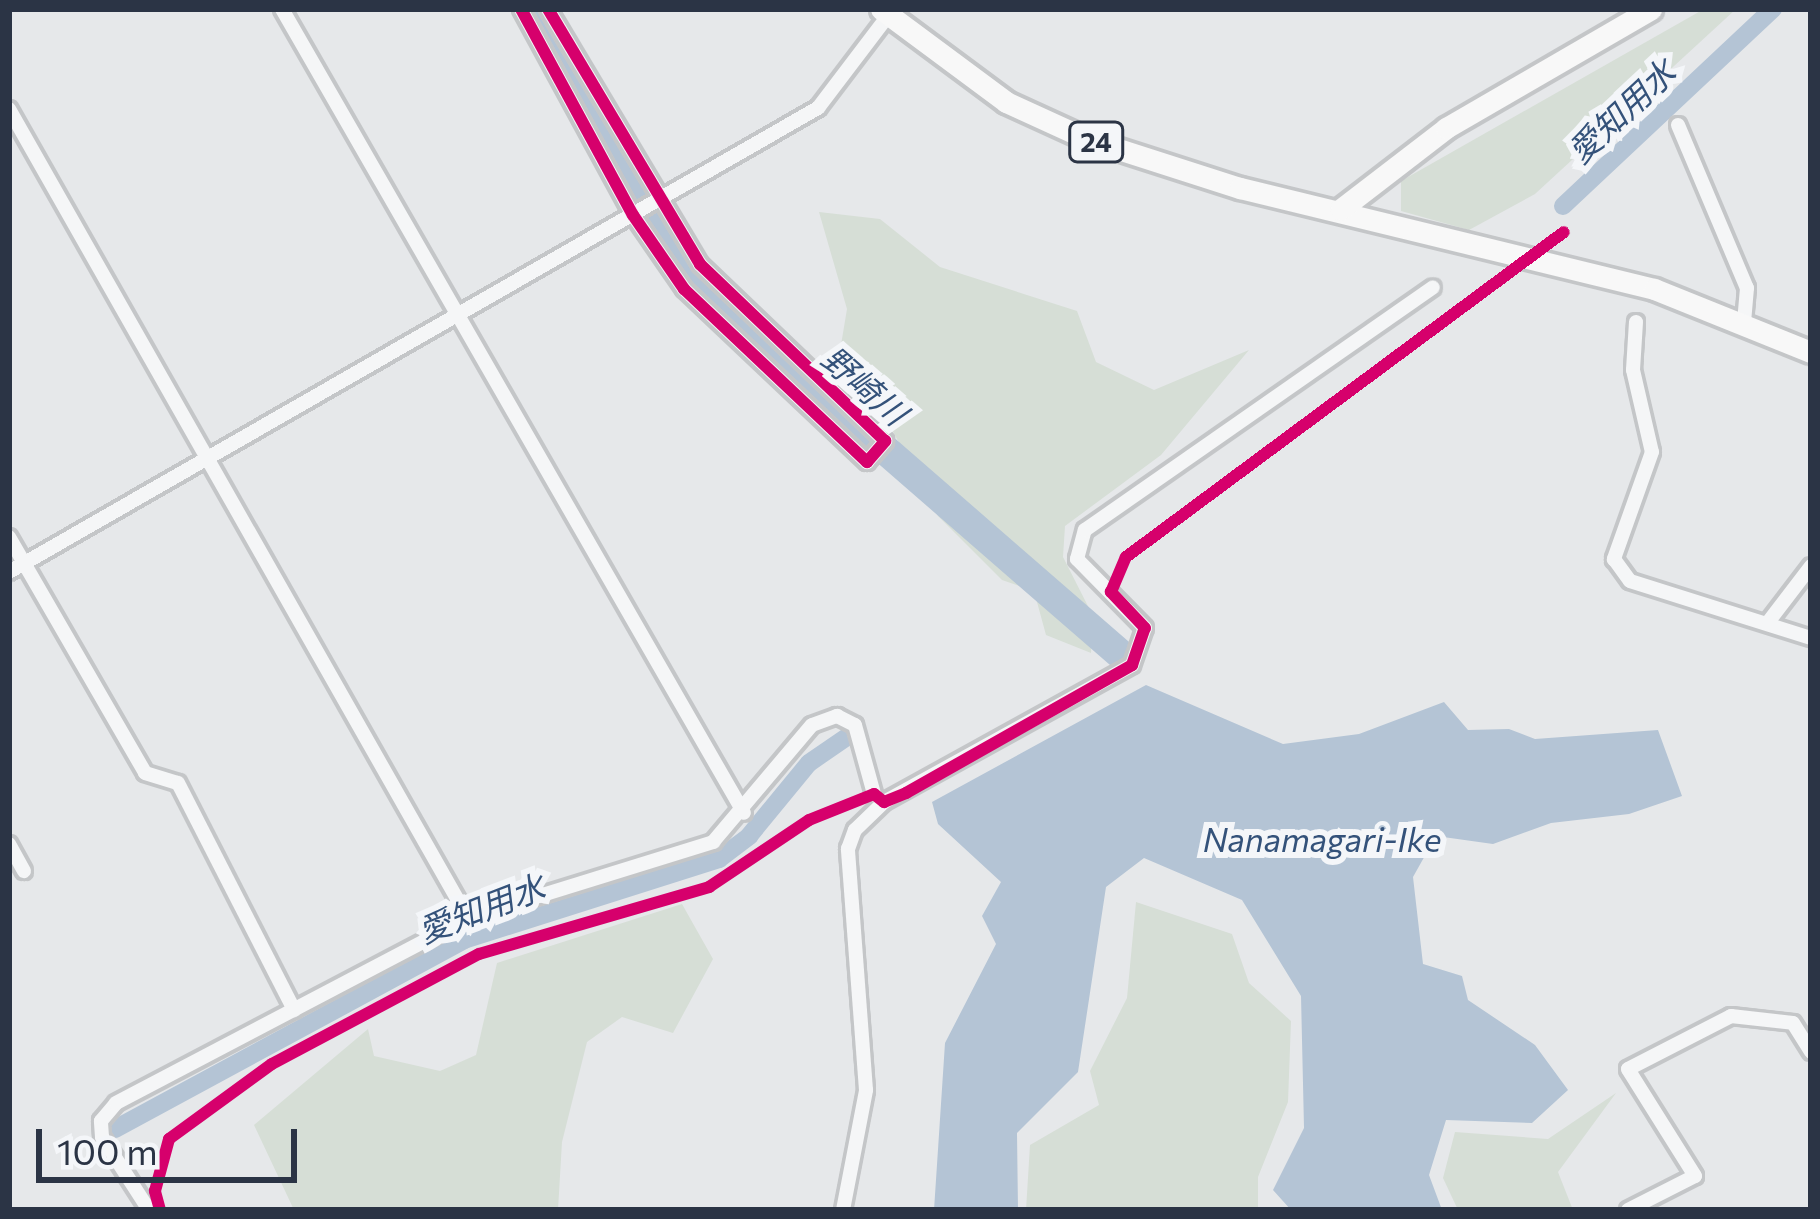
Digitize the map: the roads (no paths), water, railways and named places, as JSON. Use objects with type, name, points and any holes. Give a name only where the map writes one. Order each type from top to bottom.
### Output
[{"type":"main road","name":"24","points":[[887,11],[1006,101],[1087,139],[1240,188],[1654,289],[1811,352]]},
{"type":"main road","points":[[1341,209],[1445,128],[1643,11]]},
{"type":"street","points":[[282,9],[744,813]]},
{"type":"street","points":[[521,9],[636,212],[699,306],[867,462],[885,441],[721,289],[660,198],[548,9]]},
{"type":"street","points":[[9,572],[818,109],[887,11]]},
{"type":"street","points":[[9,110],[467,918]]},
{"type":"street","points":[[1678,125],[1747,288],[1744,323]]},
{"type":"street","points":[[843,1210],[866,1090],[848,849],[855,830],[884,802],[1132,665],[1145,628],[1078,560],[1085,530],[1433,287]]},
{"type":"street","points":[[1636,322],[1633,370],[1652,452],[1614,559],[1630,581],[1811,638]]},
{"type":"street","points":[[9,537],[145,773],[178,783],[294,1010]]},
{"type":"street","points":[[1769,621],[1811,566]]},
{"type":"street","points":[[149,1210],[110,1153],[101,1121],[116,1103],[467,918],[696,849],[744,813],[812,725],[837,716],[855,725],[874,794]]},
{"type":"street","points":[[9,844],[24,871]]},
{"type":"street","points":[[1628,1210],[1695,1176],[1628,1070],[1731,1016],[1792,1022],[1811,1052]]},
{"type":"water","name":"Nanamagari-Ike","points":[[1146,685],[1283,744],[1359,734],[1444,702],[1468,730],[1509,729],[1535,739],[1658,730],[1682,796],[1629,814],[1551,823],[1493,844],[1436,836],[1413,877],[1423,964],[1462,976],[1468,1000],[1535,1045],[1568,1090],[1532,1123],[1446,1120],[1429,1175],[1442,1210],[1291,1210],[1273,1190],[1304,1128],[1301,996],[1242,900],[1144,858],[1106,887],[1078,1072],[1017,1133],[1018,1210],[934,1210],[945,1043],[996,944],[982,916],[1001,882],[938,824],[932,802]]},
{"type":"waterway","name":"野崎川","points":[[535,9],[670,245],[714,301],[1119,653]]},
{"type":"waterway","name":"愛知用水","points":[[1563,206],[1773,9]]},
{"type":"waterway","name":"愛知用水","points":[[115,1129],[464,940],[719,859],[749,836],[809,763],[851,734]]}]
